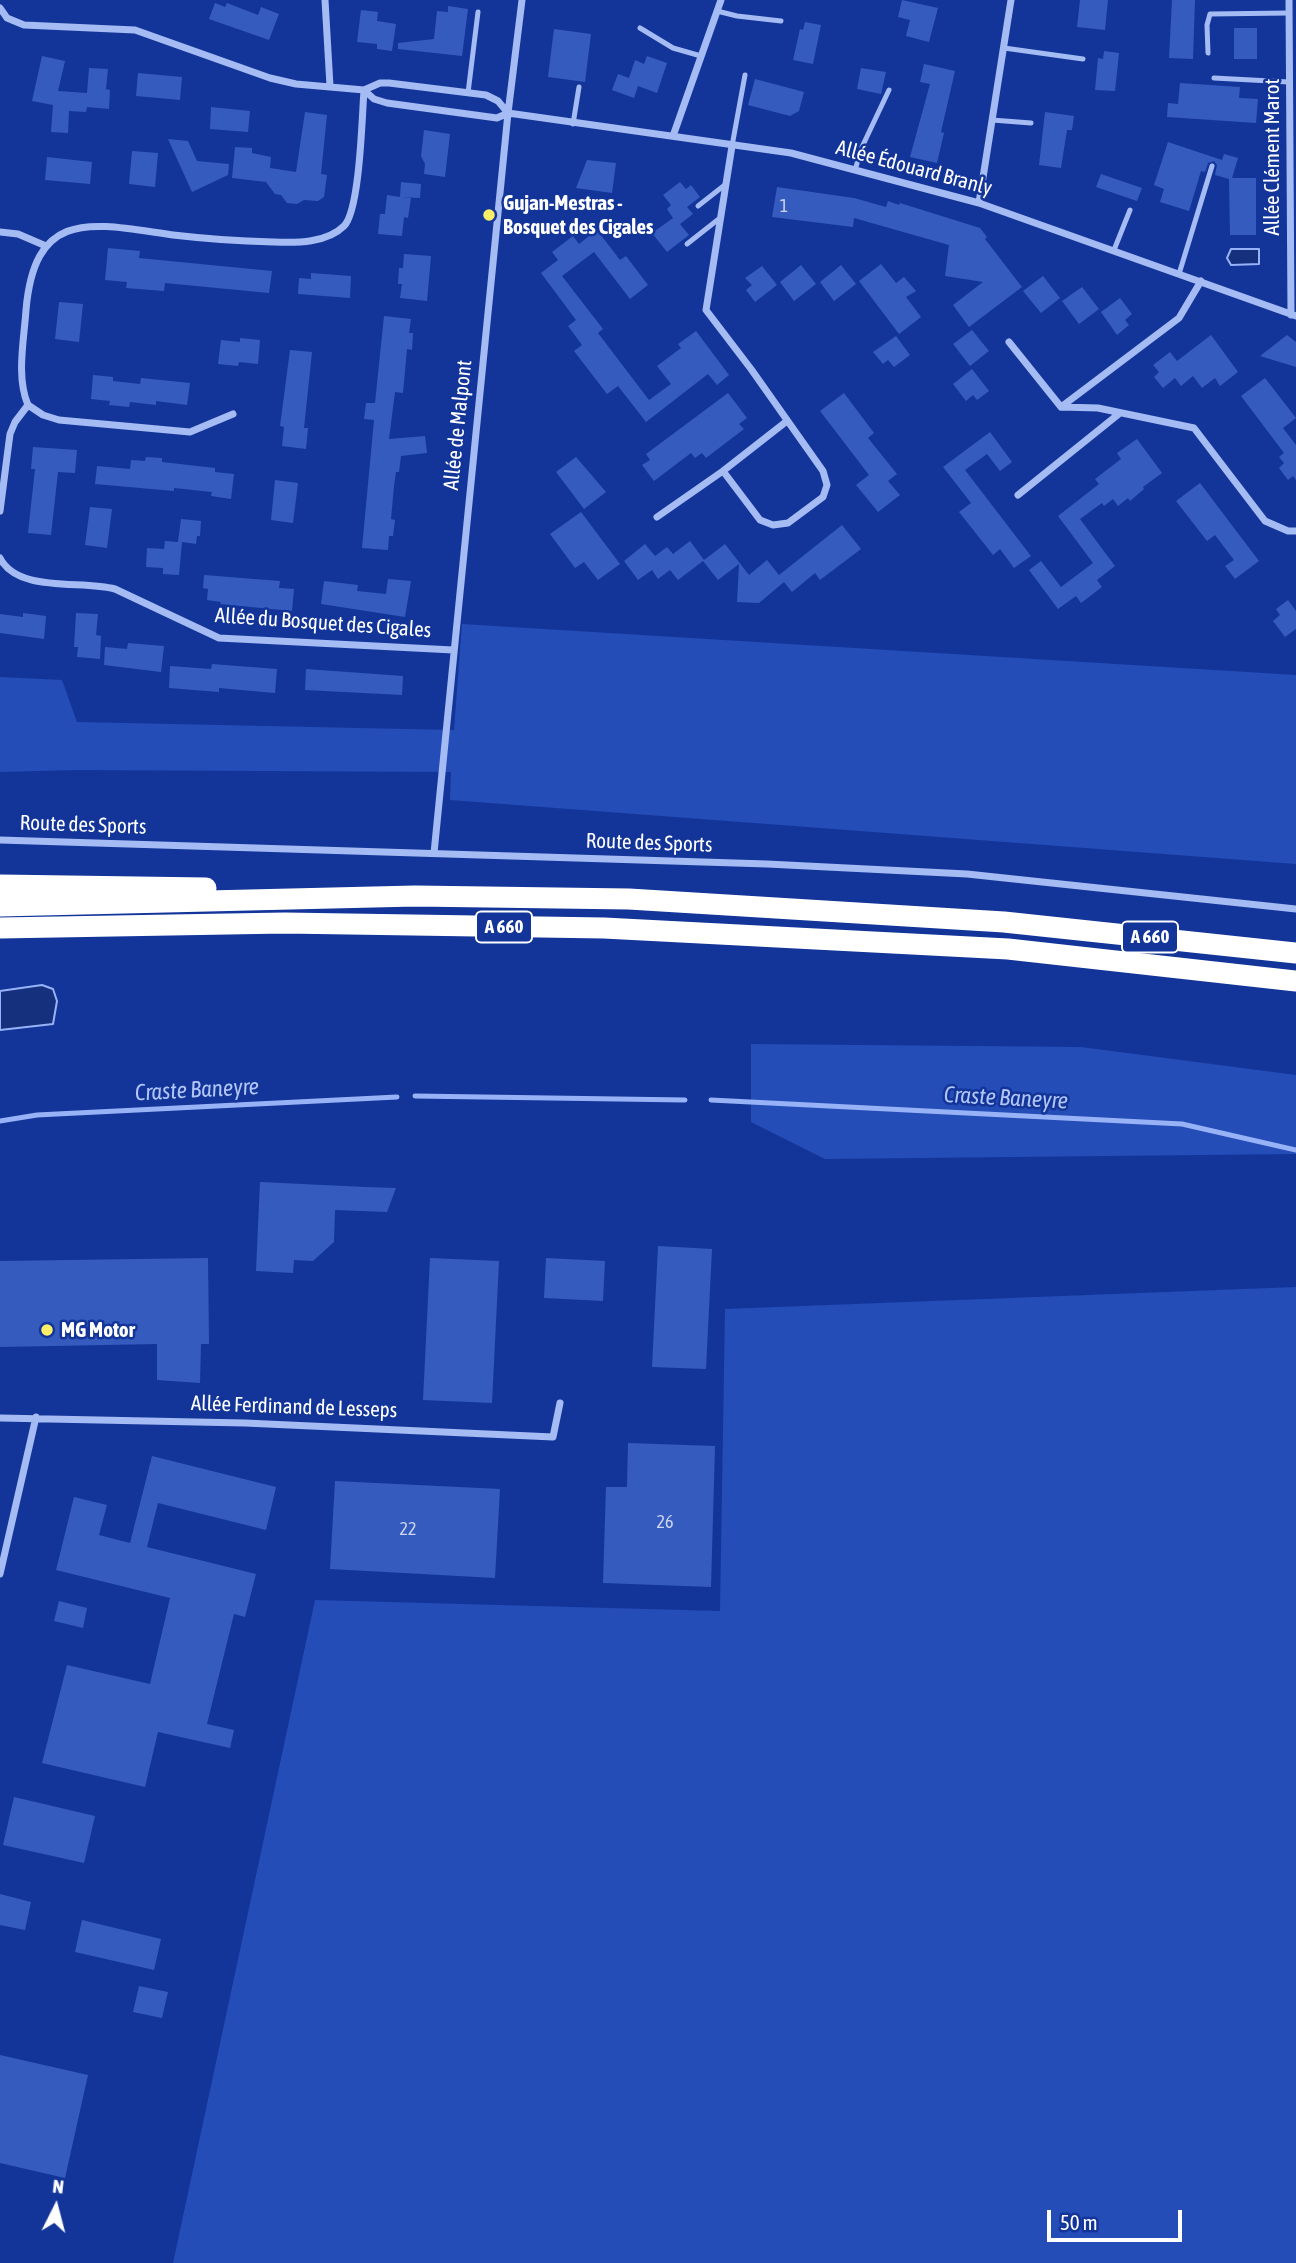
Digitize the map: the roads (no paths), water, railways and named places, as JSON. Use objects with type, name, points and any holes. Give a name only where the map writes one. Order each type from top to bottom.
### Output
[{"type":"highway","points":[[0,885],[155,886],[415,896]]},
{"type":"highway","name":"A 660","points":[[0,906],[415,896],[629,899],[1004,922],[1296,953]]},
{"type":"highway","name":"A 660","points":[[0,928],[285,923],[604,929],[1008,949],[1296,981]]},
{"type":"highway","points":[[0,942],[604,929]]},
{"type":"street","points":[[325,0],[330,86]]},
{"type":"street","name":"Allée de Malpont","points":[[434,853],[508,113],[522,0]]},
{"type":"street","points":[[673,136],[721,0]]},
{"type":"street","points":[[979,203],[1011,0]]},
{"type":"street","name":"Allée Clément Marot","points":[[1289,0],[1294,315]]},
{"type":"street","points":[[0,8],[7,18],[24,24],[135,30],[270,78],[296,84],[364,90],[380,83],[389,83],[486,95],[498,101],[508,113],[497,118],[387,103],[374,99],[364,90]]},
{"type":"street","points":[[233,414],[190,432],[59,420],[43,415],[29,405],[24,395],[22,375],[28,288],[34,264],[46,246],[68,232],[92,225],[262,242],[303,242],[330,236],[346,224],[354,205],[364,90]]},
{"type":"street","name":"Allée Édouard Branly","points":[[508,113],[791,153],[979,203],[1294,315]]},
{"type":"street","points":[[723,471],[760,520],[773,525],[788,523],[823,497],[827,485],[823,471],[706,310],[732,146]]},
{"type":"street","points":[[0,232],[18,234],[46,246]]},
{"type":"street","points":[[1061,407],[1179,318],[1201,281]]},
{"type":"street","points":[[1010,342],[1061,407]]},
{"type":"street","points":[[0,511],[9,434],[29,405]]},
{"type":"street","points":[[1061,407],[1098,408],[1194,428],[1265,521],[1288,531],[1296,531]]},
{"type":"street","points":[[1018,495],[1120,413]]},
{"type":"street","points":[[657,517],[723,471],[787,421]]},
{"type":"street","name":"Allée du Bosquet des Cigales","points":[[0,558],[4,565],[23,579],[100,585],[115,589],[219,638],[453,650]]},
{"type":"street","name":"Route des Sports","points":[[0,840],[767,864],[967,874],[1296,909]]},
{"type":"street","name":"Allée Ferdinand de Lesseps","points":[[0,1418],[257,1423],[553,1437],[560,1403]]},
{"type":"street","points":[[0,1574],[36,1417]]},
{"type":"lane","points":[[717,11],[780,21]]},
{"type":"lane","points":[[468,93],[478,12]]},
{"type":"lane","points":[[1208,53],[1207,25],[1210,14],[1289,13]]},
{"type":"lane","points":[[640,28],[673,48],[701,56]]},
{"type":"lane","points":[[1004,48],[1083,59]]},
{"type":"lane","points":[[732,146],[745,75]]},
{"type":"lane","points":[[1214,78],[1289,82]]},
{"type":"lane","points":[[573,124],[579,87]]},
{"type":"lane","points":[[855,170],[862,147],[889,90]]},
{"type":"lane","points":[[992,120],[1031,123]]},
{"type":"lane","points":[[1179,274],[1212,166]]},
{"type":"lane","points":[[698,206],[727,183]]},
{"type":"lane","points":[[1114,250],[1130,210]]},
{"type":"lane","points":[[687,244],[721,217]]},
{"type":"waterway","name":"Craste Baneyre","points":[[415,1096],[685,1100]]},
{"type":"waterway","name":"Craste Baneyre","points":[[0,1121],[37,1115],[397,1097]]},
{"type":"waterway","name":"Craste Baneyre","points":[[711,1100],[1182,1124],[1296,1150]]},
{"type":"place","name":"Gujan-Mestras - Bosquet des Cigales","points":[[489,215]]},
{"type":"place","name":"MG Motor","points":[[47,1330]]}]
